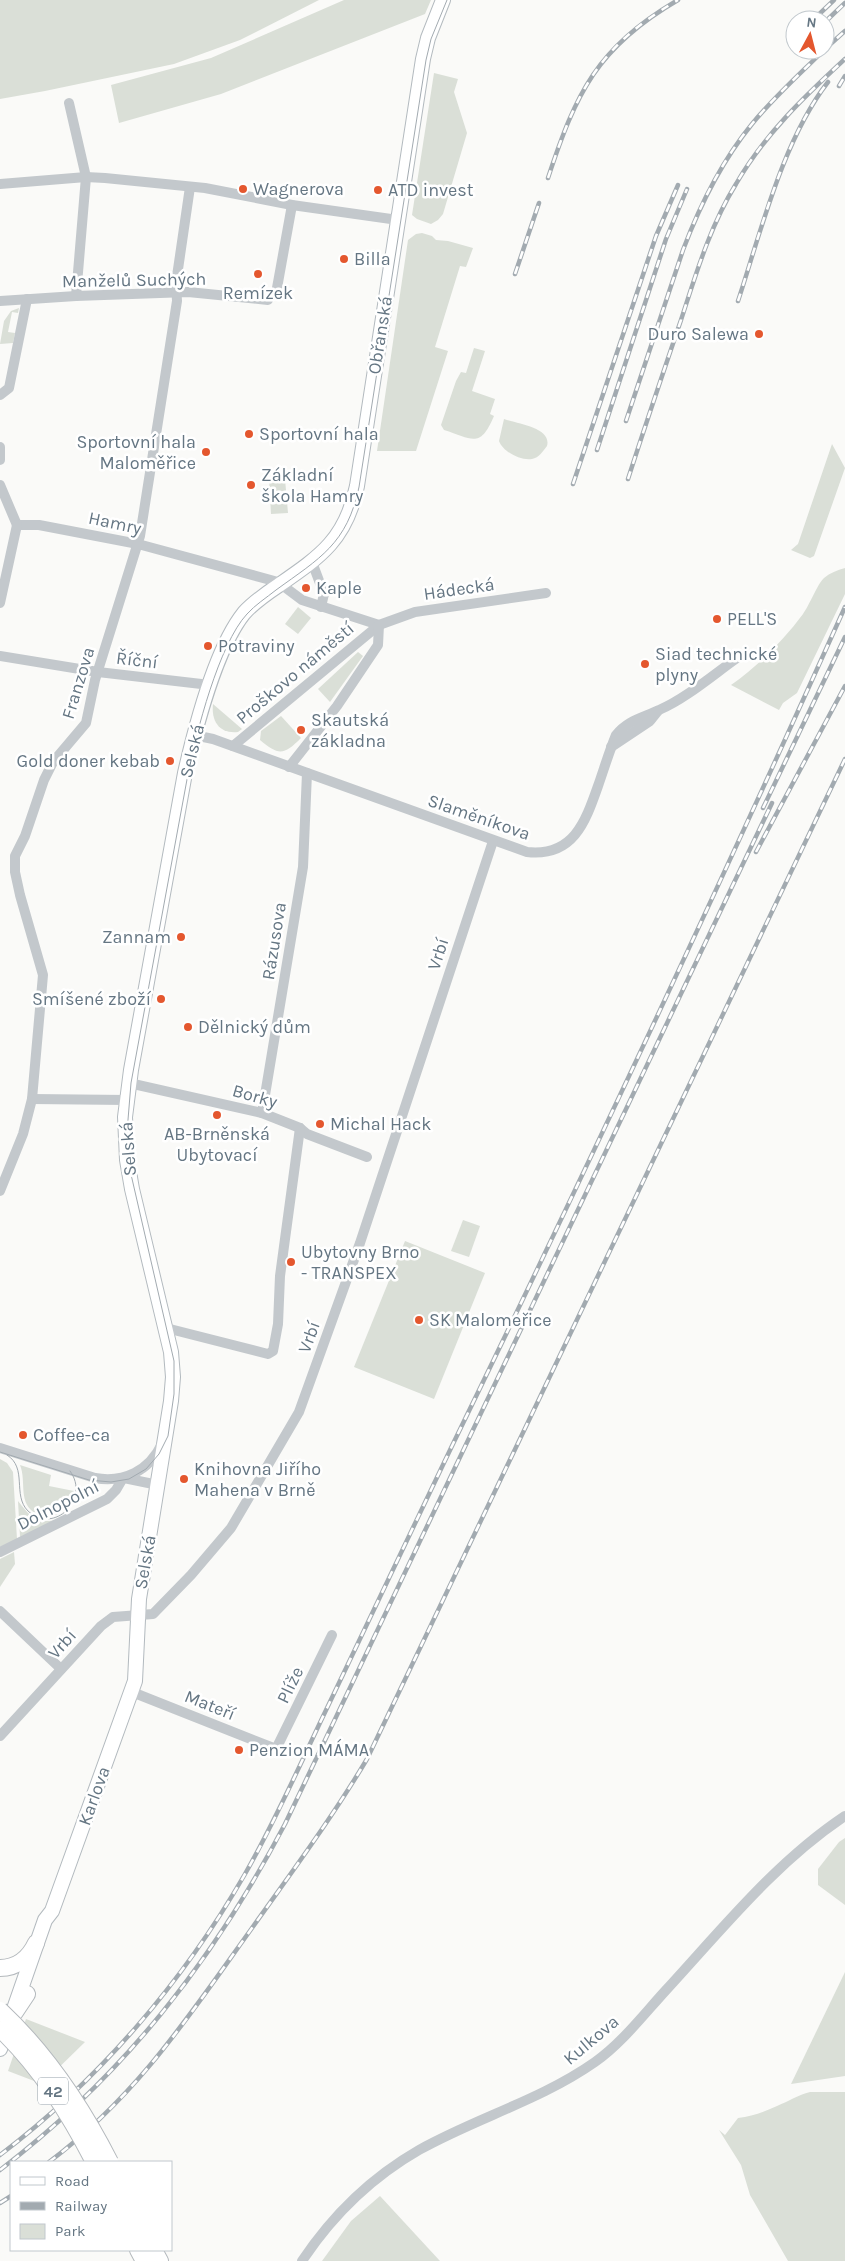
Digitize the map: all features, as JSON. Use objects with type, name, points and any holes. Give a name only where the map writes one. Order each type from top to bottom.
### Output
[{"type":"highway","points":[[0,1968],[11,1967],[20,1963],[29,1955],[36,1943]]},
{"type":"highway","points":[[3,2016],[20,2007],[28,1994]]},
{"type":"highway","name":"42","points":[[3,2016],[42,2054],[65,2084],[109,2161]]},
{"type":"highway","name":"42","points":[[0,2029],[31,2062],[55,2094],[93,2161]]},
{"type":"main road","name":"Obřanská","points":[[236,624],[245,611],[260,598],[323,553],[342,530],[355,497],[423,59],[428,38],[444,0]]},
{"type":"main road","name":"Selská","points":[[134,1686],[138,1616],[164,1441],[168,1427],[173,1377],[171,1352],[166,1328],[128,1171],[121,1099],[129,1083],[173,835],[194,735],[220,657],[236,624]]},
{"type":"main road","name":"Karlova","points":[[0,2049],[3,2016],[45,1920],[52,1911],[134,1686]]},
{"type":"main road","name":"Karlova","points":[[0,2062],[10,2044],[53,1923],[52,1911]]},
{"type":"street","points":[[69,103],[86,177],[76,296]]},
{"type":"street","points":[[0,184],[86,177],[190,187],[292,205],[398,220]]},
{"type":"street","name":"Franzova","points":[[0,1191],[22,1134],[32,1099],[43,975],[20,895],[15,872],[15,856],[25,836],[50,768],[62,750],[80,733],[86,723],[98,672],[138,544],[147,500],[190,187]]},
{"type":"street","points":[[277,288],[292,205]]},
{"type":"street","name":"Manželů Suchých","points":[[0,301],[76,296],[176,293],[268,300]]},
{"type":"street","points":[[0,394],[9,388],[27,299]]},
{"type":"street","points":[[0,447],[0,460]]},
{"type":"street","points":[[0,485],[17,525],[0,603]]},
{"type":"street","name":"Hamry","points":[[17,525],[39,525],[138,544],[282,583]]},
{"type":"street","name":"Proškovo náměstí","points":[[312,562],[324,594],[321,607]]},
{"type":"street","name":"Proškovo náměstí","points":[[282,583],[302,600],[379,625]]},
{"type":"street","name":"Hádecká","points":[[379,625],[415,612],[546,593]]},
{"type":"street","name":"Proškovo náměstí","points":[[232,746],[379,625]]},
{"type":"street","name":"Proškovo náměstí","points":[[289,767],[337,706],[378,645],[379,625]]},
{"type":"street","name":"Říční","points":[[0,656],[98,672],[210,685]]},
{"type":"street","name":"Slaměníkova","points":[[307,773],[527,852],[537,853],[554,850],[570,841],[579,832],[588,816],[611,747],[650,721],[658,711],[737,658]]},
{"type":"street","name":"Proškovo náměstí","points":[[194,735],[232,746],[307,773]]},
{"type":"street","name":"Rázusova","points":[[262,1112],[303,867],[307,773]]},
{"type":"street","name":"Vrbí","points":[[0,1736],[101,1626],[113,1617],[153,1614],[191,1575],[226,1535],[296,1418],[354,1261],[493,841]]},
{"type":"street","name":"Borky","points":[[129,1083],[262,1112],[300,1128],[307,1134],[367,1157]]},
{"type":"street","points":[[32,1099],[121,1099]]},
{"type":"street","points":[[166,1328],[268,1354],[273,1350],[278,1324],[280,1276],[300,1128]]},
{"type":"street","name":"Dolnopolní","points":[[0,1552],[107,1500],[123,1478],[145,1467],[157,1454],[164,1441]]},
{"type":"street","name":"Dolnopolní","points":[[0,1448],[95,1478],[108,1480],[123,1478],[158,1485]]},
{"type":"street","points":[[0,1611],[61,1669]]},
{"type":"street","name":"Plíže","points":[[276,1749],[332,1635]]},
{"type":"street","name":"Mateří","points":[[134,1686],[276,1749]]},
{"type":"street","name":"Kulkova","points":[[302,2261],[324,2230],[350,2202],[382,2175],[419,2150],[569,2080],[598,2061],[623,2037],[758,1889],[808,1842],[845,1816]]},
{"type":"green space","points":[[0,0],[319,0],[240,40],[174,64],[0,99]]},
{"type":"green space","points":[[344,0],[431,0],[425,14],[221,94],[119,123],[111,85],[211,58]]},
{"type":"green space","points":[[434,73],[458,79],[454,92],[467,133],[443,214],[431,224],[412,215]]},
{"type":"green space","points":[[422,233],[432,236],[436,240],[448,241],[473,248],[466,267],[460,266],[435,347],[448,351],[416,451],[377,451],[408,240],[416,234]]},
{"type":"green space","points":[[19,308],[18,313],[12,312],[8,332],[15,333],[13,343],[0,344],[4,321],[11,311]]},
{"type":"green space","points":[[474,348],[485,351],[472,391],[495,399],[490,414],[494,416],[489,426],[480,437],[475,439],[444,430],[441,425],[456,381],[461,372],[466,373]]},
{"type":"green space","points":[[504,419],[526,425],[540,431],[544,435],[547,440],[547,446],[539,456],[532,459],[523,459],[504,449],[499,441]]},
{"type":"green space","points":[[832,444],[845,468],[814,556],[810,558],[791,550],[798,544]]},
{"type":"green space","points":[[269,478],[285,479],[288,513],[271,514]]},
{"type":"green space","points":[[845,568],[845,594],[797,693],[783,703],[779,710],[731,685],[761,661],[787,634],[803,614],[824,578]]},
{"type":"green space","points":[[298,607],[311,618],[298,634],[285,624]]},
{"type":"green space","points":[[358,652],[363,656],[330,702],[318,689]]},
{"type":"green space","points":[[213,704],[242,729],[238,732],[232,732],[218,726],[215,721]]},
{"type":"green space","points":[[281,716],[301,738],[290,748],[277,751],[260,740],[261,731]]},
{"type":"green space","points":[[463,1220],[480,1226],[469,1257],[451,1251]]},
{"type":"green space","name":"SK Malomeřice","points":[[405,1241],[485,1273],[434,1399],[354,1367]]},
{"type":"green space","points":[[0,1459],[7,1463],[13,1472],[17,1539],[0,1547]]},
{"type":"green space","points":[[20,1465],[51,1475],[49,1486],[74,1491],[66,1508],[56,1515],[49,1516],[37,1514],[31,1510],[25,1499]]},
{"type":"green space","points":[[18,1501],[26,1511],[38,1520],[57,1520],[20,1537]]},
{"type":"green space","points":[[14,1552],[15,1564],[0,1587],[0,1559]]},
{"type":"green space","points":[[845,1838],[845,1905],[818,1885],[818,1869],[839,1842]]},
{"type":"green space","points":[[845,1972],[845,2076],[791,2084]]},
{"type":"green space","points":[[26,2019],[85,2042],[42,2084],[8,2071]]},
{"type":"green space","points":[[810,2092],[845,2092],[845,2261],[788,2261],[750,2195],[741,2165],[719,2130],[725,2135],[738,2118],[763,2112]]},
{"type":"green space","points":[[380,2196],[440,2261],[322,2261],[351,2221]]},
{"type":"tram line","points":[[0,1452],[89,1480],[111,1482],[129,1479],[146,1469],[159,1454],[168,1436],[174,1394],[174,1361],[130,1170],[127,1132],[131,1083],[188,774],[210,690],[227,646],[237,628],[247,614],[329,548],[347,523],[354,506],[359,487],[426,60],[431,39],[447,0]]},
{"type":"tram line","points":[[7,1455],[17,1467],[23,1505],[28,1511],[38,1517],[48,1519],[58,1516],[67,1510],[73,1502],[76,1492],[75,1482],[70,1471]]},
{"type":"railway","points":[[548,178],[569,121],[593,75],[627,36],[678,0]]},
{"type":"railway","points":[[824,10],[834,0]]},
{"type":"railway","points":[[835,12],[845,3]]},
{"type":"railway","points":[[835,40],[845,31]]},
{"type":"railway","points":[[628,479],[698,268],[711,233],[727,200],[747,166],[772,133],[800,102],[845,59]]},
{"type":"railway","points":[[626,421],[683,250],[712,184],[741,138],[760,114],[814,60]]},
{"type":"railway","points":[[839,86],[845,76]]},
{"type":"railway","points":[[738,301],[786,158],[812,105],[828,82]]},
{"type":"railway","points":[[573,484],[656,236],[678,185]]},
{"type":"railway","points":[[597,450],[666,239],[687,189]]},
{"type":"railway","points":[[515,274],[539,203]]},
{"type":"railway","points":[[0,2155],[71,2095],[105,2062],[136,2027],[194,1953],[221,1914],[256,1854],[288,1791],[602,1134],[749,819],[845,607]]},
{"type":"railway","points":[[763,808],[845,637]]},
{"type":"railway","points":[[756,852],[845,686]]},
{"type":"railway","points":[[50,2161],[109,2110],[160,2053],[296,1866],[340,1803],[367,1759],[845,759]]},
{"type":"railway","points":[[11,2161],[45,2134],[86,2096],[162,2013],[196,1969],[257,1874],[285,1824],[772,803]]},
{"type":"railway","points":[[0,2170],[10,2162]]},
{"type":"railway","points":[[0,2203],[10,2197]]},
{"type":"place","name":"Wagnerova","points":[[243,189]]},
{"type":"place","name":"ATD invest","points":[[378,190]]},
{"type":"place","name":"Billa","points":[[344,259]]},
{"type":"place","name":"Remízek","points":[[258,274]]},
{"type":"place","name":"Duro Salewa","points":[[759,334]]},
{"type":"place","name":"Sportovní hala","points":[[249,434]]},
{"type":"place","name":"Sportovní hala Maloměřice","points":[[206,452]]},
{"type":"place","name":"Základní škola Hamry","points":[[251,485]]},
{"type":"place","name":"Kaple","points":[[306,588]]},
{"type":"place","name":"PELL'S","points":[[717,619]]},
{"type":"place","name":"Potraviny","points":[[208,646]]},
{"type":"place","name":"Siad technické plyny","points":[[645,664]]},
{"type":"place","name":"Skautská základna","points":[[301,730]]},
{"type":"place","name":"Gold doner kebab","points":[[170,761]]},
{"type":"place","name":"Zannam","points":[[181,937]]},
{"type":"place","name":"Smíšené zboží","points":[[161,999]]},
{"type":"place","name":"Dělnický dům","points":[[188,1027]]},
{"type":"place","name":"AB-Brněnská Ubytovací","points":[[217,1115]]},
{"type":"place","name":"Michal Hack","points":[[320,1124]]},
{"type":"place","name":"Ubytovny Brno - TRANSPEX","points":[[291,1262]]},
{"type":"place","name":"SK Malomeřice","points":[[419,1320]]},
{"type":"place","name":"Coffee-ca","points":[[23,1435]]},
{"type":"place","name":"Knihovna Jiřího Mahena v Brně","points":[[184,1479]]},
{"type":"place","name":"Penzion MÁMA","points":[[239,1750]]}]
